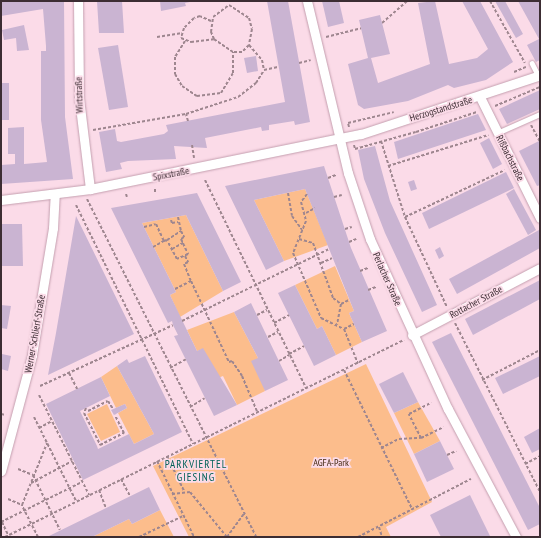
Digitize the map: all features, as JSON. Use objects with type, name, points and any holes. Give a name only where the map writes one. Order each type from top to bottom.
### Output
[{"type":"street","name":"Wirtstraße","points":[[78,1],[79,105],[86,190]]},
{"type":"street","name":"Perlacher Straße","points":[[307,1],[340,138],[370,239],[412,334],[516,537]]},
{"type":"street","name":"Herzogstandstraße","points":[[340,138],[480,97],[539,75]]},
{"type":"street","name":"Rißbachstraße","points":[[480,97],[540,218]]},
{"type":"street","name":"Spixstraße","points":[[1,200],[86,190],[340,138]]},
{"type":"street","name":"Werner-Schlierf-Straße","points":[[1,471],[32,355],[53,228],[55,194]]},
{"type":"street","name":"Rottacher Straße","points":[[412,334],[452,316],[540,268]]},
{"type":"lane","points":[[532,63],[539,75]]},
{"type":"lane","points":[[497,133],[540,114]]},
{"type":"path","points":[[382,23],[407,1]]},
{"type":"path","points":[[490,1],[525,64]]},
{"type":"path","points":[[185,41],[214,39],[233,52],[242,52],[249,45],[252,22],[236,7],[223,8],[211,21]]},
{"type":"path","points":[[157,37],[181,33],[194,18],[200,16],[211,21]]},
{"type":"path","points":[[211,21],[214,39]]},
{"type":"path","points":[[332,36],[361,28]]},
{"type":"path","points":[[181,33],[185,41]]},
{"type":"path","points":[[185,41],[175,56],[175,74],[182,86],[197,96],[221,93],[233,73],[233,52]]},
{"type":"path","points":[[103,128],[186,114],[238,97],[256,83],[264,70],[262,60],[249,45]]},
{"type":"path","points":[[264,70],[278,67]]},
{"type":"path","points":[[491,107],[540,87]]},
{"type":"path","points":[[354,149],[482,110]]},
{"type":"path","points":[[186,114],[188,121]]},
{"type":"path","points":[[528,119],[540,142]]},
{"type":"path","points":[[388,166],[497,133]]},
{"type":"path","points":[[381,141],[405,217],[482,380],[540,492]]},
{"type":"path","points":[[192,145],[194,158]]},
{"type":"path","points":[[405,217],[514,166]]},
{"type":"path","points":[[328,178],[336,175]]},
{"type":"path","points":[[205,180],[306,388]]},
{"type":"path","points":[[154,189],[155,193]]},
{"type":"path","points":[[86,190],[152,334],[256,537]]},
{"type":"path","points":[[288,193],[292,216],[302,230]]},
{"type":"path","points":[[126,194],[127,198]]},
{"type":"path","points":[[307,194],[301,202],[306,213],[302,230],[293,253],[321,318],[344,329],[358,363]]},
{"type":"path","points":[[334,197],[342,195]]},
{"type":"path","points":[[76,205],[192,444]]},
{"type":"path","points":[[306,213],[315,208]]},
{"type":"path","points":[[168,240],[178,260],[188,254],[183,243],[178,217]]},
{"type":"path","points":[[171,220],[172,223],[178,222]]},
{"type":"path","points":[[144,227],[156,224],[164,241]]},
{"type":"path","points":[[345,229],[352,227]]},
{"type":"path","points":[[154,247],[168,240],[181,230]]},
{"type":"path","points":[[299,239],[313,242],[332,298],[341,304]]},
{"type":"path","points":[[349,242],[356,239]]},
{"type":"path","points":[[172,249],[183,243]]},
{"type":"path","points":[[182,321],[329,249]]},
{"type":"path","points":[[185,256],[188,262],[184,264],[191,282],[229,362],[232,361],[242,376],[257,412]]},
{"type":"path","points":[[321,263],[332,258]]},
{"type":"path","points":[[360,271],[368,268]]},
{"type":"path","points":[[175,289],[191,282]]},
{"type":"path","points":[[368,290],[376,287]]},
{"type":"path","points":[[341,304],[349,300]]},
{"type":"path","points":[[337,325],[341,304]]},
{"type":"path","points":[[257,315],[267,310]]},
{"type":"path","points":[[274,323],[289,315]]},
{"type":"path","points":[[344,329],[354,324]]},
{"type":"path","points":[[40,386],[174,325]]},
{"type":"path","points":[[268,337],[278,332]]},
{"type":"path","points":[[5,537],[344,370],[412,334]]},
{"type":"path","points":[[279,360],[304,346]]},
{"type":"path","points":[[482,380],[540,350]]},
{"type":"path","points":[[170,368],[186,359]]},
{"type":"path","points":[[344,370],[412,509]]},
{"type":"path","points":[[69,372],[77,388]]},
{"type":"path","points":[[39,395],[89,495]]},
{"type":"path","points":[[190,407],[205,398]]},
{"type":"path","points":[[113,410],[108,401],[87,409],[83,413],[98,445],[124,433]]},
{"type":"path","points":[[421,438],[409,414],[431,403]]},
{"type":"path","points":[[115,415],[126,436]]},
{"type":"path","points":[[34,417],[76,501]]},
{"type":"path","points":[[39,428],[52,422]]},
{"type":"path","points":[[381,448],[399,439],[421,438],[444,427]]},
{"type":"path","points":[[22,505],[47,443]]},
{"type":"path","points":[[447,455],[456,451]]},
{"type":"path","points":[[167,456],[184,491]]},
{"type":"path","points":[[525,464],[540,456]]},
{"type":"path","points":[[30,483],[72,461]]},
{"type":"path","points":[[157,461],[194,537]]},
{"type":"path","points":[[18,469],[39,478]]},
{"type":"path","points":[[33,475],[60,530]]},
{"type":"path","points":[[121,479],[130,496]]},
{"type":"path","points":[[358,537],[470,479]]},
{"type":"path","points":[[8,536],[2,522],[82,482]]},
{"type":"path","points":[[99,490],[106,508]]},
{"type":"path","points":[[172,494],[184,491],[190,492],[227,537],[244,513]]},
{"type":"path","points":[[8,499],[22,505],[38,537]]},
{"type":"path","points":[[139,537],[183,516]]},
{"type":"path","points":[[379,526],[382,537]]},
{"type":"green space","points":[[305,189],[328,245],[284,261],[254,200]]},
{"type":"green space","points":[[186,215],[223,291],[180,317],[170,295],[176,292],[142,223]]},
{"type":"green space","points":[[335,266],[354,311],[349,313],[362,342],[336,355],[322,326],[317,329],[295,285]]},
{"type":"green space","points":[[234,312],[258,358],[265,391],[237,405],[223,376],[218,378],[203,349],[197,351],[187,330]]},
{"type":"green space","name":"AGFA-Park","points":[[366,364],[432,502],[386,527],[391,537],[189,537],[153,466]]},
{"type":"green space","points":[[117,366],[154,434],[134,444],[118,413],[127,408],[125,404],[116,408],[101,377]]},
{"type":"green space","points":[[418,402],[440,441],[414,454],[394,413]]},
{"type":"green space","points":[[107,404],[120,432],[101,441],[87,414]]},
{"type":"green space","points":[[160,510],[174,537],[92,537],[129,519],[132,524]]},
{"type":"building","points":[[1,1],[64,1],[65,117],[73,179],[1,184],[1,165],[15,164],[15,154],[8,154],[8,128],[24,127],[24,164],[47,162],[41,120],[41,51],[46,51],[43,9],[1,16]]},
{"type":"building","points":[[97,1],[122,1],[124,33],[99,33]]},
{"type":"building","points":[[160,1],[190,2],[185,3],[186,6],[161,11]]},
{"type":"building","points":[[267,1],[288,1],[310,122],[295,125],[294,121],[269,125],[269,130],[262,131],[261,127],[205,138],[207,148],[174,146],[176,159],[128,161],[120,163],[122,169],[106,172],[99,132],[115,129],[117,141],[121,142],[164,134],[168,131],[166,125],[285,102]]},
{"type":"building","points":[[322,1],[339,1],[344,23],[328,27]]},
{"type":"building","points":[[435,1],[449,64],[477,58],[488,49],[462,1],[480,1],[513,62],[486,80],[454,88],[448,85],[408,101],[364,109],[358,105],[348,64],[368,58],[359,20],[380,15],[390,54],[371,58],[378,83],[430,64],[418,3]]},
{"type":"building","points":[[495,1],[505,1],[523,34],[516,38]]},
{"type":"building","points":[[518,1],[540,1],[540,60],[536,62],[527,45],[539,39]]},
{"type":"building","points":[[24,25],[29,50],[17,51],[16,38],[4,40],[2,30]]},
{"type":"building","points":[[118,45],[128,107],[109,110],[98,48]]},
{"type":"building","points":[[256,56],[258,71],[247,73],[244,58]]},
{"type":"building","points":[[1,83],[9,83],[9,120],[1,120]]},
{"type":"building","points":[[540,90],[540,109],[507,124],[499,109]]},
{"type":"building","points":[[478,114],[486,130],[398,159],[394,142]]},
{"type":"building","points":[[489,138],[502,164],[493,169],[480,143]]},
{"type":"building","points":[[539,141],[540,185],[537,186],[519,151]]},
{"type":"building","points":[[375,146],[390,201],[437,305],[422,312],[385,233],[364,179],[358,150]]},
{"type":"building","points":[[324,166],[351,248],[387,331],[362,342],[349,313],[354,311],[305,189],[254,200],[284,261],[266,270],[225,186]]},
{"type":"building","points":[[506,172],[514,188],[429,229],[422,213]]},
{"type":"building","points":[[414,180],[417,189],[411,191],[408,182]]},
{"type":"building","points":[[514,189],[536,230],[528,235],[506,194]]},
{"type":"building","points":[[197,193],[241,282],[223,291],[186,215],[142,223],[176,292],[170,295],[197,351],[203,348],[237,405],[214,416],[174,336],[178,335],[172,321],[168,323],[111,208]]},
{"type":"building","points":[[76,216],[134,334],[48,375],[56,333]]},
{"type":"building","points":[[1,224],[22,224],[23,266],[1,266]]},
{"type":"building","points":[[539,230],[540,248],[457,294],[449,279]]},
{"type":"building","points":[[440,247],[444,256],[439,259],[435,250]]},
{"type":"building","points":[[540,280],[540,299],[473,335],[465,319]]},
{"type":"building","points":[[295,285],[317,329],[322,326],[336,355],[314,366],[278,293]]},
{"type":"building","points":[[251,303],[288,380],[265,391],[251,361],[258,358],[234,312]]},
{"type":"building","points":[[1,305],[11,306],[7,329],[1,328]]},
{"type":"building","points":[[451,333],[540,508],[540,524],[528,530],[432,342]]},
{"type":"building","points":[[2,354],[11,356],[8,371],[1,369]]},
{"type":"building","points":[[145,356],[182,432],[83,480],[46,404],[101,377],[110,396],[80,411],[98,449],[129,434],[134,444],[154,434],[117,366],[127,359],[129,363]]},
{"type":"building","points":[[540,356],[540,376],[503,394],[495,378]]},
{"type":"building","points":[[403,372],[418,402],[394,413],[379,384]]},
{"type":"building","points":[[125,404],[127,408],[114,415],[111,410]]},
{"type":"building","points":[[540,428],[540,449],[532,453],[524,437]]},
{"type":"building","points":[[440,441],[454,469],[427,482],[414,454]]},
{"type":"building","points":[[149,487],[160,510],[132,524],[129,519],[92,537],[47,537]]},
{"type":"building","points":[[470,495],[490,536],[441,537],[430,515]]},
{"type":"district","name":"PARKVIERTEL GIESING","points":[[196,471]]}]
